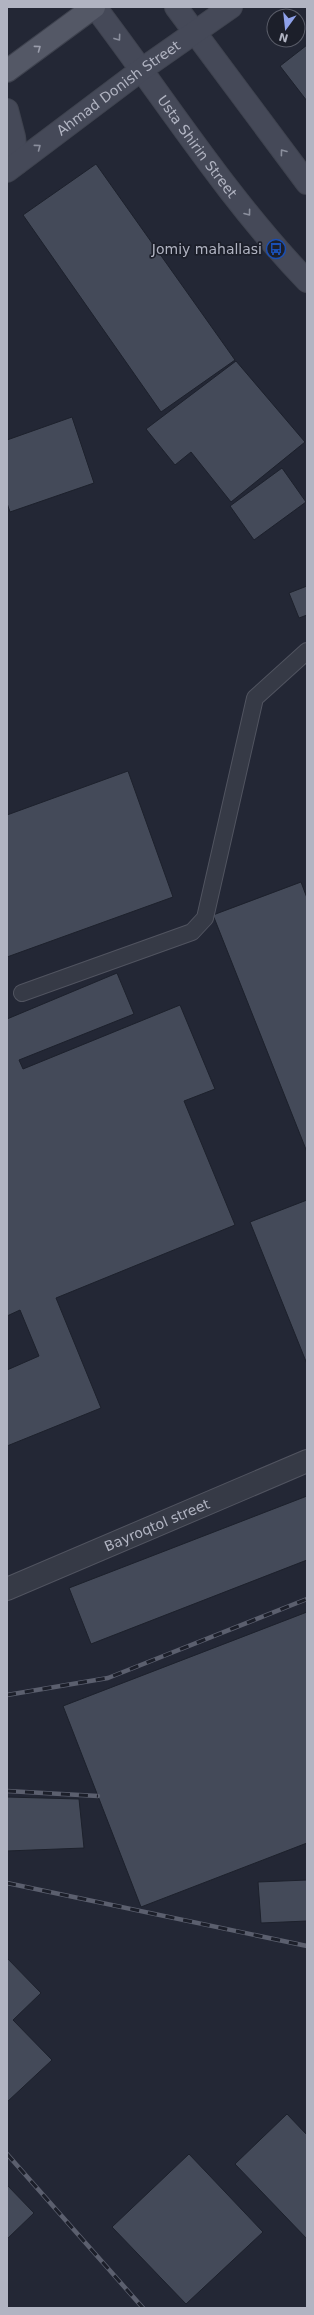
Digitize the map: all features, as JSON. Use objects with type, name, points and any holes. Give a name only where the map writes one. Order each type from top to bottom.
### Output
[{"type":"main road","name":"Usta Shirin Street","points":[[94,7],[276,249],[307,281]]},
{"type":"main road","points":[[7,71],[94,7]]},
{"type":"main road","points":[[176,7],[307,183]]},
{"type":"main road","name":"Ahmad Donish Street","points":[[12,167],[141,70],[231,7]]},
{"type":"main road","points":[[7,110],[14,137],[12,167]]},
{"type":"street","name":"Bayroqtol street","points":[[7,1588],[307,1461]]},
{"type":"lane","points":[[22,992],[192,932],[205,918],[255,698],[307,651]]},
{"type":"building","points":[[307,45],[307,101],[280,66],[303,48],[306,48]]},
{"type":"building","points":[[96,164],[235,360],[161,412],[23,215]]},
{"type":"building","points":[[236,361],[305,442],[231,502],[191,452],[175,465],[146,429]]},
{"type":"building","points":[[72,417],[94,483],[10,512],[7,503],[7,440]]},
{"type":"building","points":[[282,468],[306,502],[254,540],[230,506]]},
{"type":"building","points":[[307,586],[307,615],[299,618],[289,593]]},
{"type":"building","points":[[128,771],[173,897],[7,957],[7,815]]},
{"type":"building","points":[[301,882],[307,898],[307,1152],[213,915]]},
{"type":"building","points":[[117,973],[134,1014],[19,1060],[23,1069],[180,1005],[215,1089],[184,1101],[235,1225],[56,1298],[101,1408],[7,1446],[7,1370],[39,1356],[20,1310],[7,1316],[7,1019]]},
{"type":"building","points":[[307,1200],[307,1364],[250,1222]]},
{"type":"building","points":[[307,1496],[307,1560],[91,1644],[69,1588]]},
{"type":"building","points":[[307,1612],[307,1843],[141,1907],[63,1706]]},
{"type":"building","points":[[7,1797],[79,1799],[84,1848],[7,1851]]},
{"type":"building","points":[[307,1880],[307,1921],[261,1923],[258,1882]]},
{"type":"building","points":[[7,1958],[41,1993],[13,2020],[52,2060],[7,2102]]},
{"type":"building","points":[[287,2114],[307,2135],[307,2239],[235,2164]]},
{"type":"building","points":[[189,2154],[263,2232],[186,2304],[112,2227]]},
{"type":"building","points":[[7,2185],[34,2213],[7,2239]]},
{"type":"railway","points":[[7,1695],[108,1678],[307,1599]]},
{"type":"railway","points":[[7,1791],[98,1796]]},
{"type":"railway","points":[[7,1883],[307,1946]]},
{"type":"railway","points":[[7,2154],[143,2308]]},
{"type":"place","name":"Jomiy mahallasi","points":[[276,249]]}]
